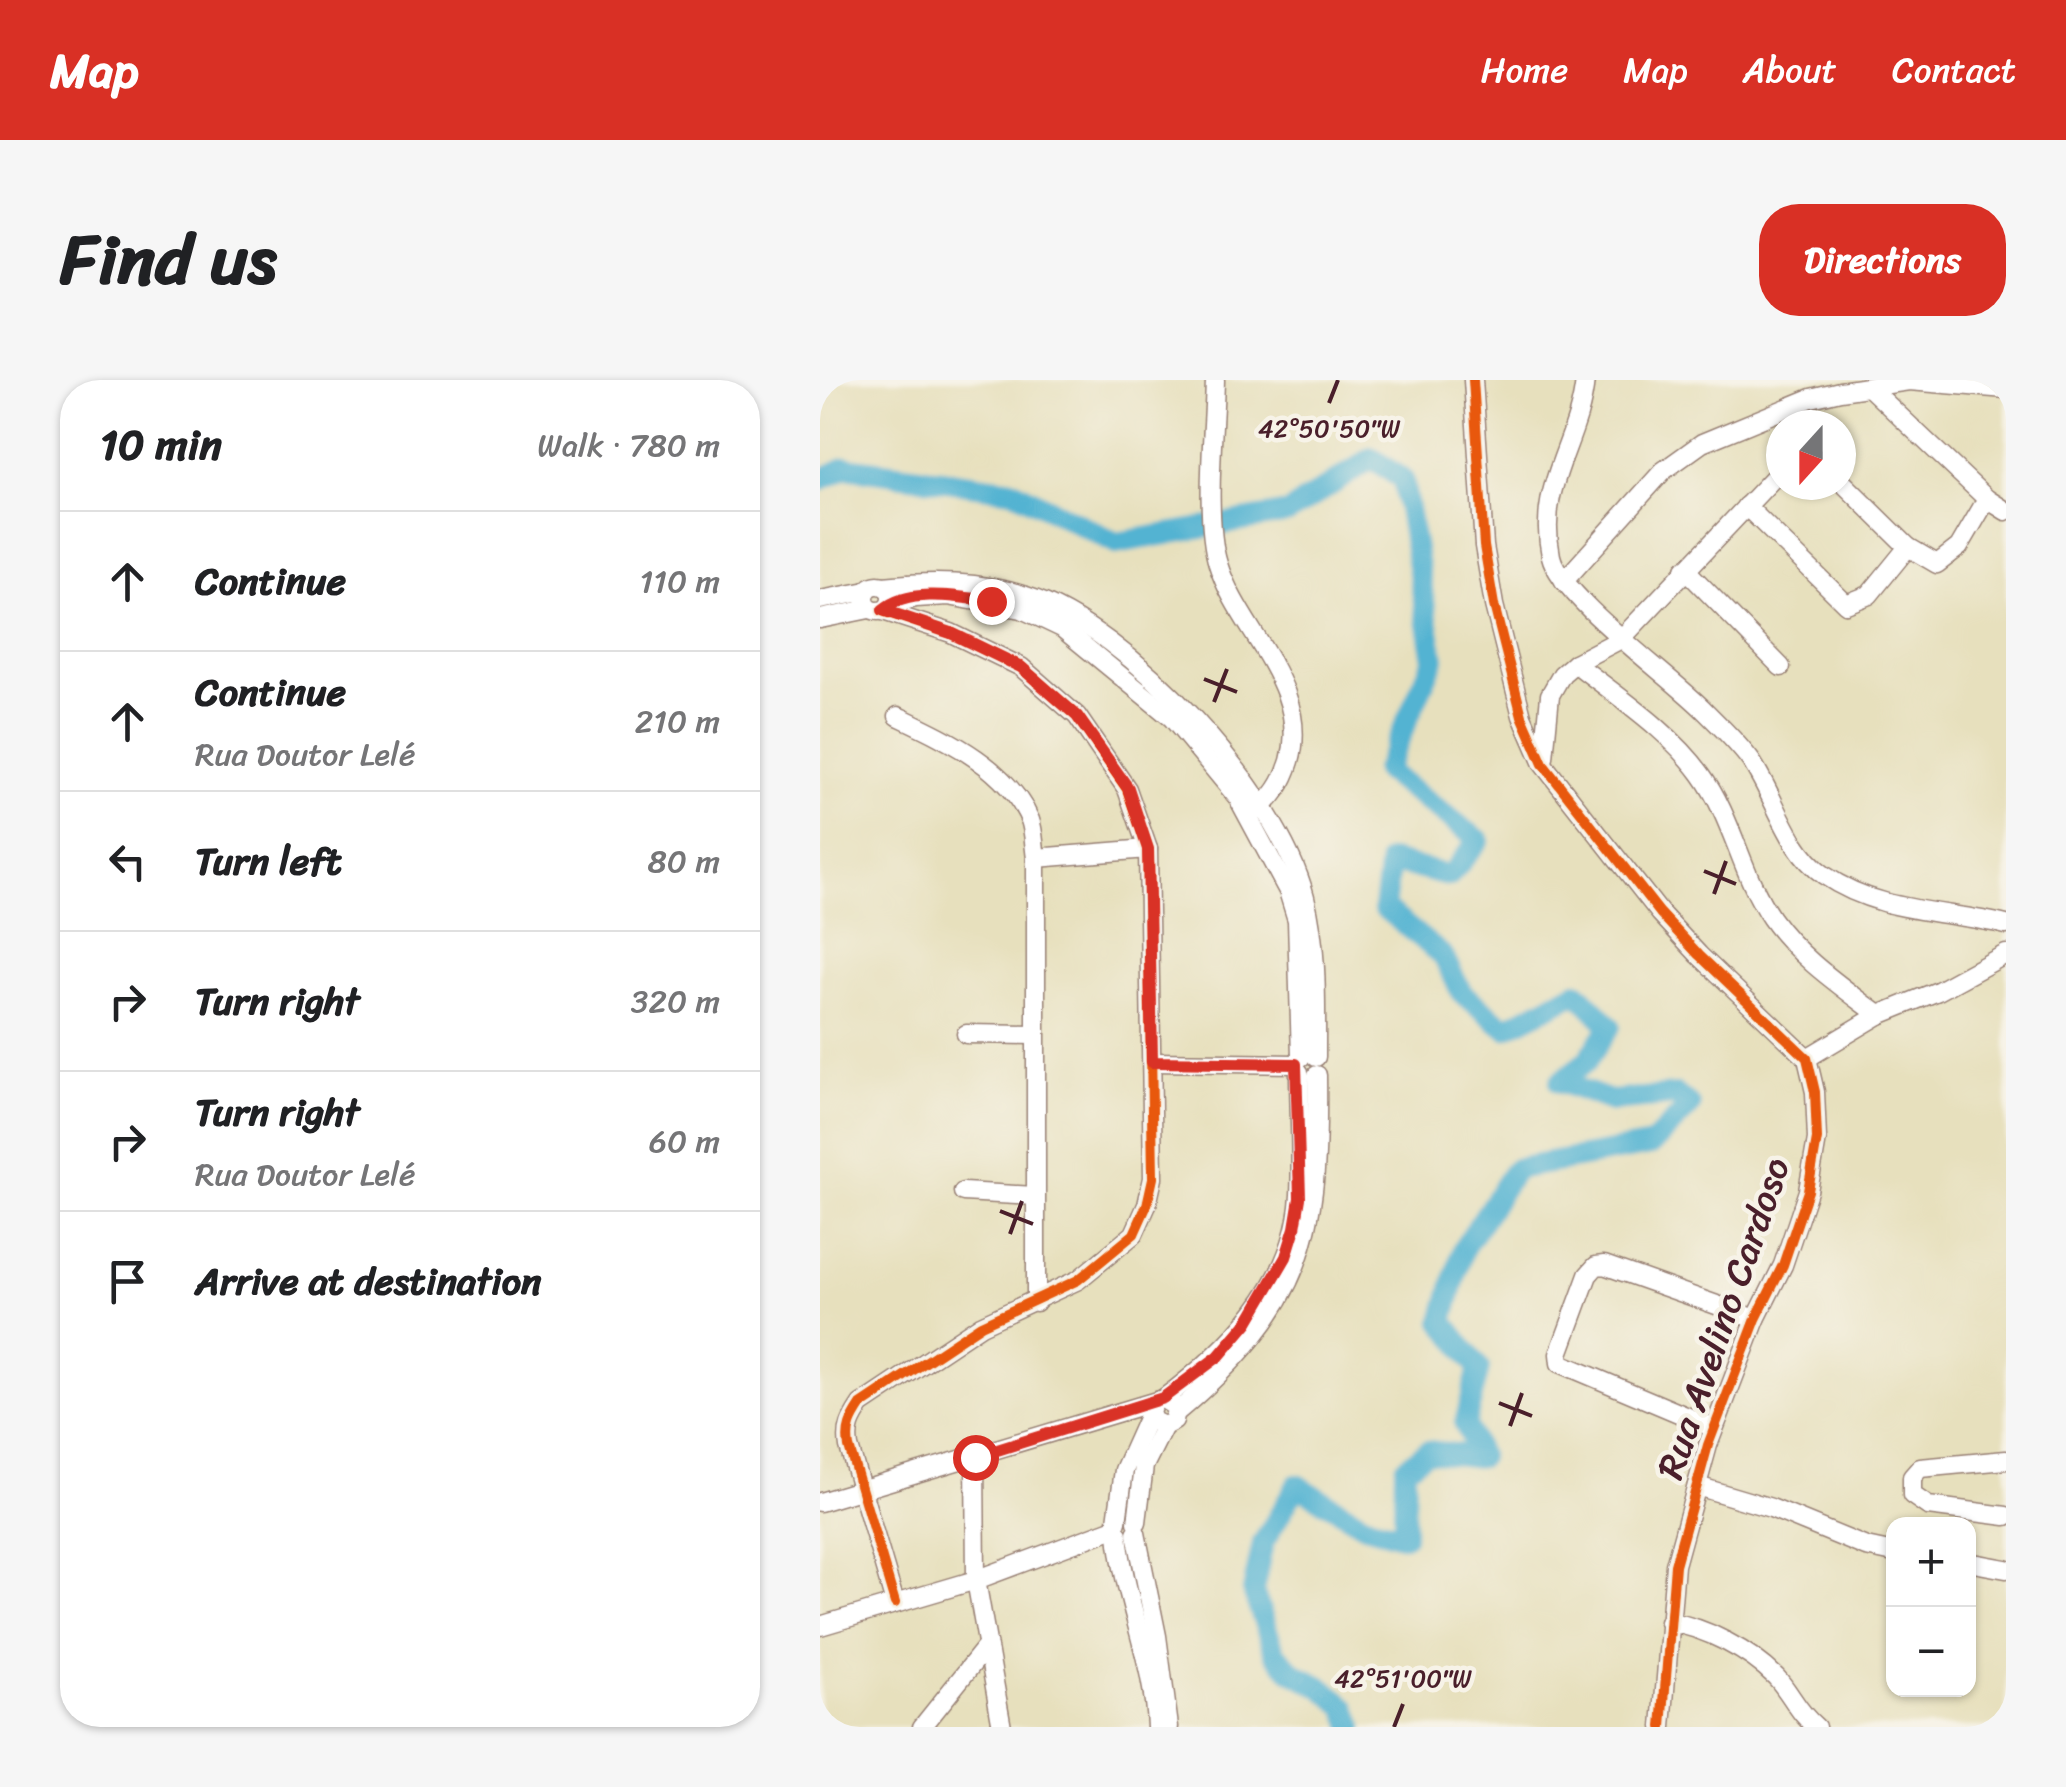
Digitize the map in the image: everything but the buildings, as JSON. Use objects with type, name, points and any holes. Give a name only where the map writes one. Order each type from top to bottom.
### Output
[{"type":"street","points":[[1215,380],[1212,515],[1216,551],[1230,592],[1283,684],[1294,745],[1280,787],[1250,803]]},
{"type":"street","points":[[1473,380],[1484,546],[1517,699],[1543,764],[1660,912],[1700,956],[1808,1058],[1879,1015],[1963,978],[2006,954]]},
{"type":"street","points":[[1586,380],[1553,480],[1548,509],[1550,556],[1564,581],[1621,639],[1685,691],[1738,745],[1759,774],[1802,854],[1824,875],[1885,904],[2006,925]]},
{"type":"street","points":[[1794,410],[1811,398],[1909,381],[2006,389]]},
{"type":"street","points":[[1869,387],[1987,499],[2006,511]]},
{"type":"street","points":[[1564,581],[1683,454],[1702,443],[1766,425]]},
{"type":"street","points":[[1543,764],[1550,696],[1562,674],[1621,639],[1766,485]]},
{"type":"street","points":[[1856,496],[1908,547],[1932,562],[1942,562],[1959,546],[1987,499]]},
{"type":"street","points":[[1746,506],[1836,597],[1849,604],[1869,596],[1908,547]]},
{"type":"street","points":[[1685,569],[1781,667]]},
{"type":"street","points":[[820,619],[932,581],[1028,596],[1066,613],[1134,664],[1193,717],[1304,893],[1313,939],[1306,1065],[1315,1184],[1303,1250],[1289,1285],[1239,1354],[1162,1410],[1125,1528],[1120,1558],[1146,1650],[1156,1727]]},
{"type":"street","points":[[820,600],[878,600],[1021,667],[1077,716],[1128,788],[1148,849],[1154,1178],[1147,1205],[1134,1234],[1078,1280],[981,1325],[861,1405],[846,1432],[895,1603]]},
{"type":"street","points":[[1575,663],[1650,722],[1700,772],[1728,822],[1771,918],[1810,962],[1879,1015]]},
{"type":"street","points":[[898,716],[983,764],[1015,792],[1032,824],[1036,858],[1036,1302]]},
{"type":"street","points":[[1036,858],[1148,849]]},
{"type":"street","points":[[966,1034],[1035,1036]]},
{"type":"street","name":"Rua Avelino Cardoso","points":[[1662,1727],[1675,1565],[1714,1428],[1756,1320],[1783,1265],[1808,1192],[1818,1125],[1808,1058]]},
{"type":"street","points":[[1152,1062],[1306,1065]]},
{"type":"street","points":[[962,1192],[1035,1196]]},
{"type":"street","points":[[1714,1428],[1564,1366],[1559,1354],[1588,1275],[1600,1264],[1756,1320]]},
{"type":"street","points":[[820,1502],[1121,1409],[1162,1410]]},
{"type":"street","points":[[975,1457],[976,1580],[1002,1727]]},
{"type":"street","points":[[2006,1460],[1920,1468],[1913,1473],[1912,1495],[1928,1506],[2006,1516]]},
{"type":"street","points":[[1697,1486],[1771,1508],[1886,1551]]},
{"type":"street","points":[[820,1626],[976,1580],[1125,1528]]},
{"type":"street","points":[[1125,1528],[1157,1636],[1169,1727]]},
{"type":"street","points":[[1976,1563],[2006,1569]]},
{"type":"street","points":[[1668,1622],[1714,1636],[1760,1664],[1777,1678],[1816,1727]]},
{"type":"street","points":[[926,1725],[986,1647]]},
{"type":"waterway","points":[[820,480],[846,467],[1013,490],[1116,543],[1288,513],[1372,458],[1403,480],[1434,659],[1385,771],[1479,840],[1449,876],[1390,861],[1384,908],[1443,956],[1462,993],[1506,1028],[1577,992],[1610,1026],[1587,1061],[1560,1082],[1611,1101],[1676,1095],[1690,1106],[1651,1145],[1515,1169],[1463,1249],[1443,1321],[1479,1368],[1465,1424],[1480,1457],[1427,1451],[1405,1468],[1404,1536],[1365,1525],[1297,1485],[1263,1543],[1253,1591],[1275,1653],[1293,1672],[1323,1688],[1346,1707],[1353,1727]]},
{"type":"cycle path","points":[[1473,380],[1484,546],[1494,605],[1522,716],[1543,764],[1660,913],[1807,1058],[1815,1092],[1817,1139],[1808,1191],[1783,1265],[1756,1319],[1708,1445],[1675,1565],[1662,1727]]},
{"type":"cycle path","points":[[883,611],[951,633],[1021,667],[1077,716],[1127,789],[1148,849],[1153,1178],[1134,1234],[1078,1280],[981,1325],[857,1410],[849,1430],[849,1447],[895,1603]]},
{"type":"route","points":[[975,1457],[1121,1409],[1154,1402],[1219,1356],[1267,1294],[1286,1257],[1300,1198],[1296,1064],[1152,1062],[1148,849],[1128,788],[1077,716],[1021,667],[951,633],[883,610],[890,604],[916,598],[948,596],[991,601]]}]
